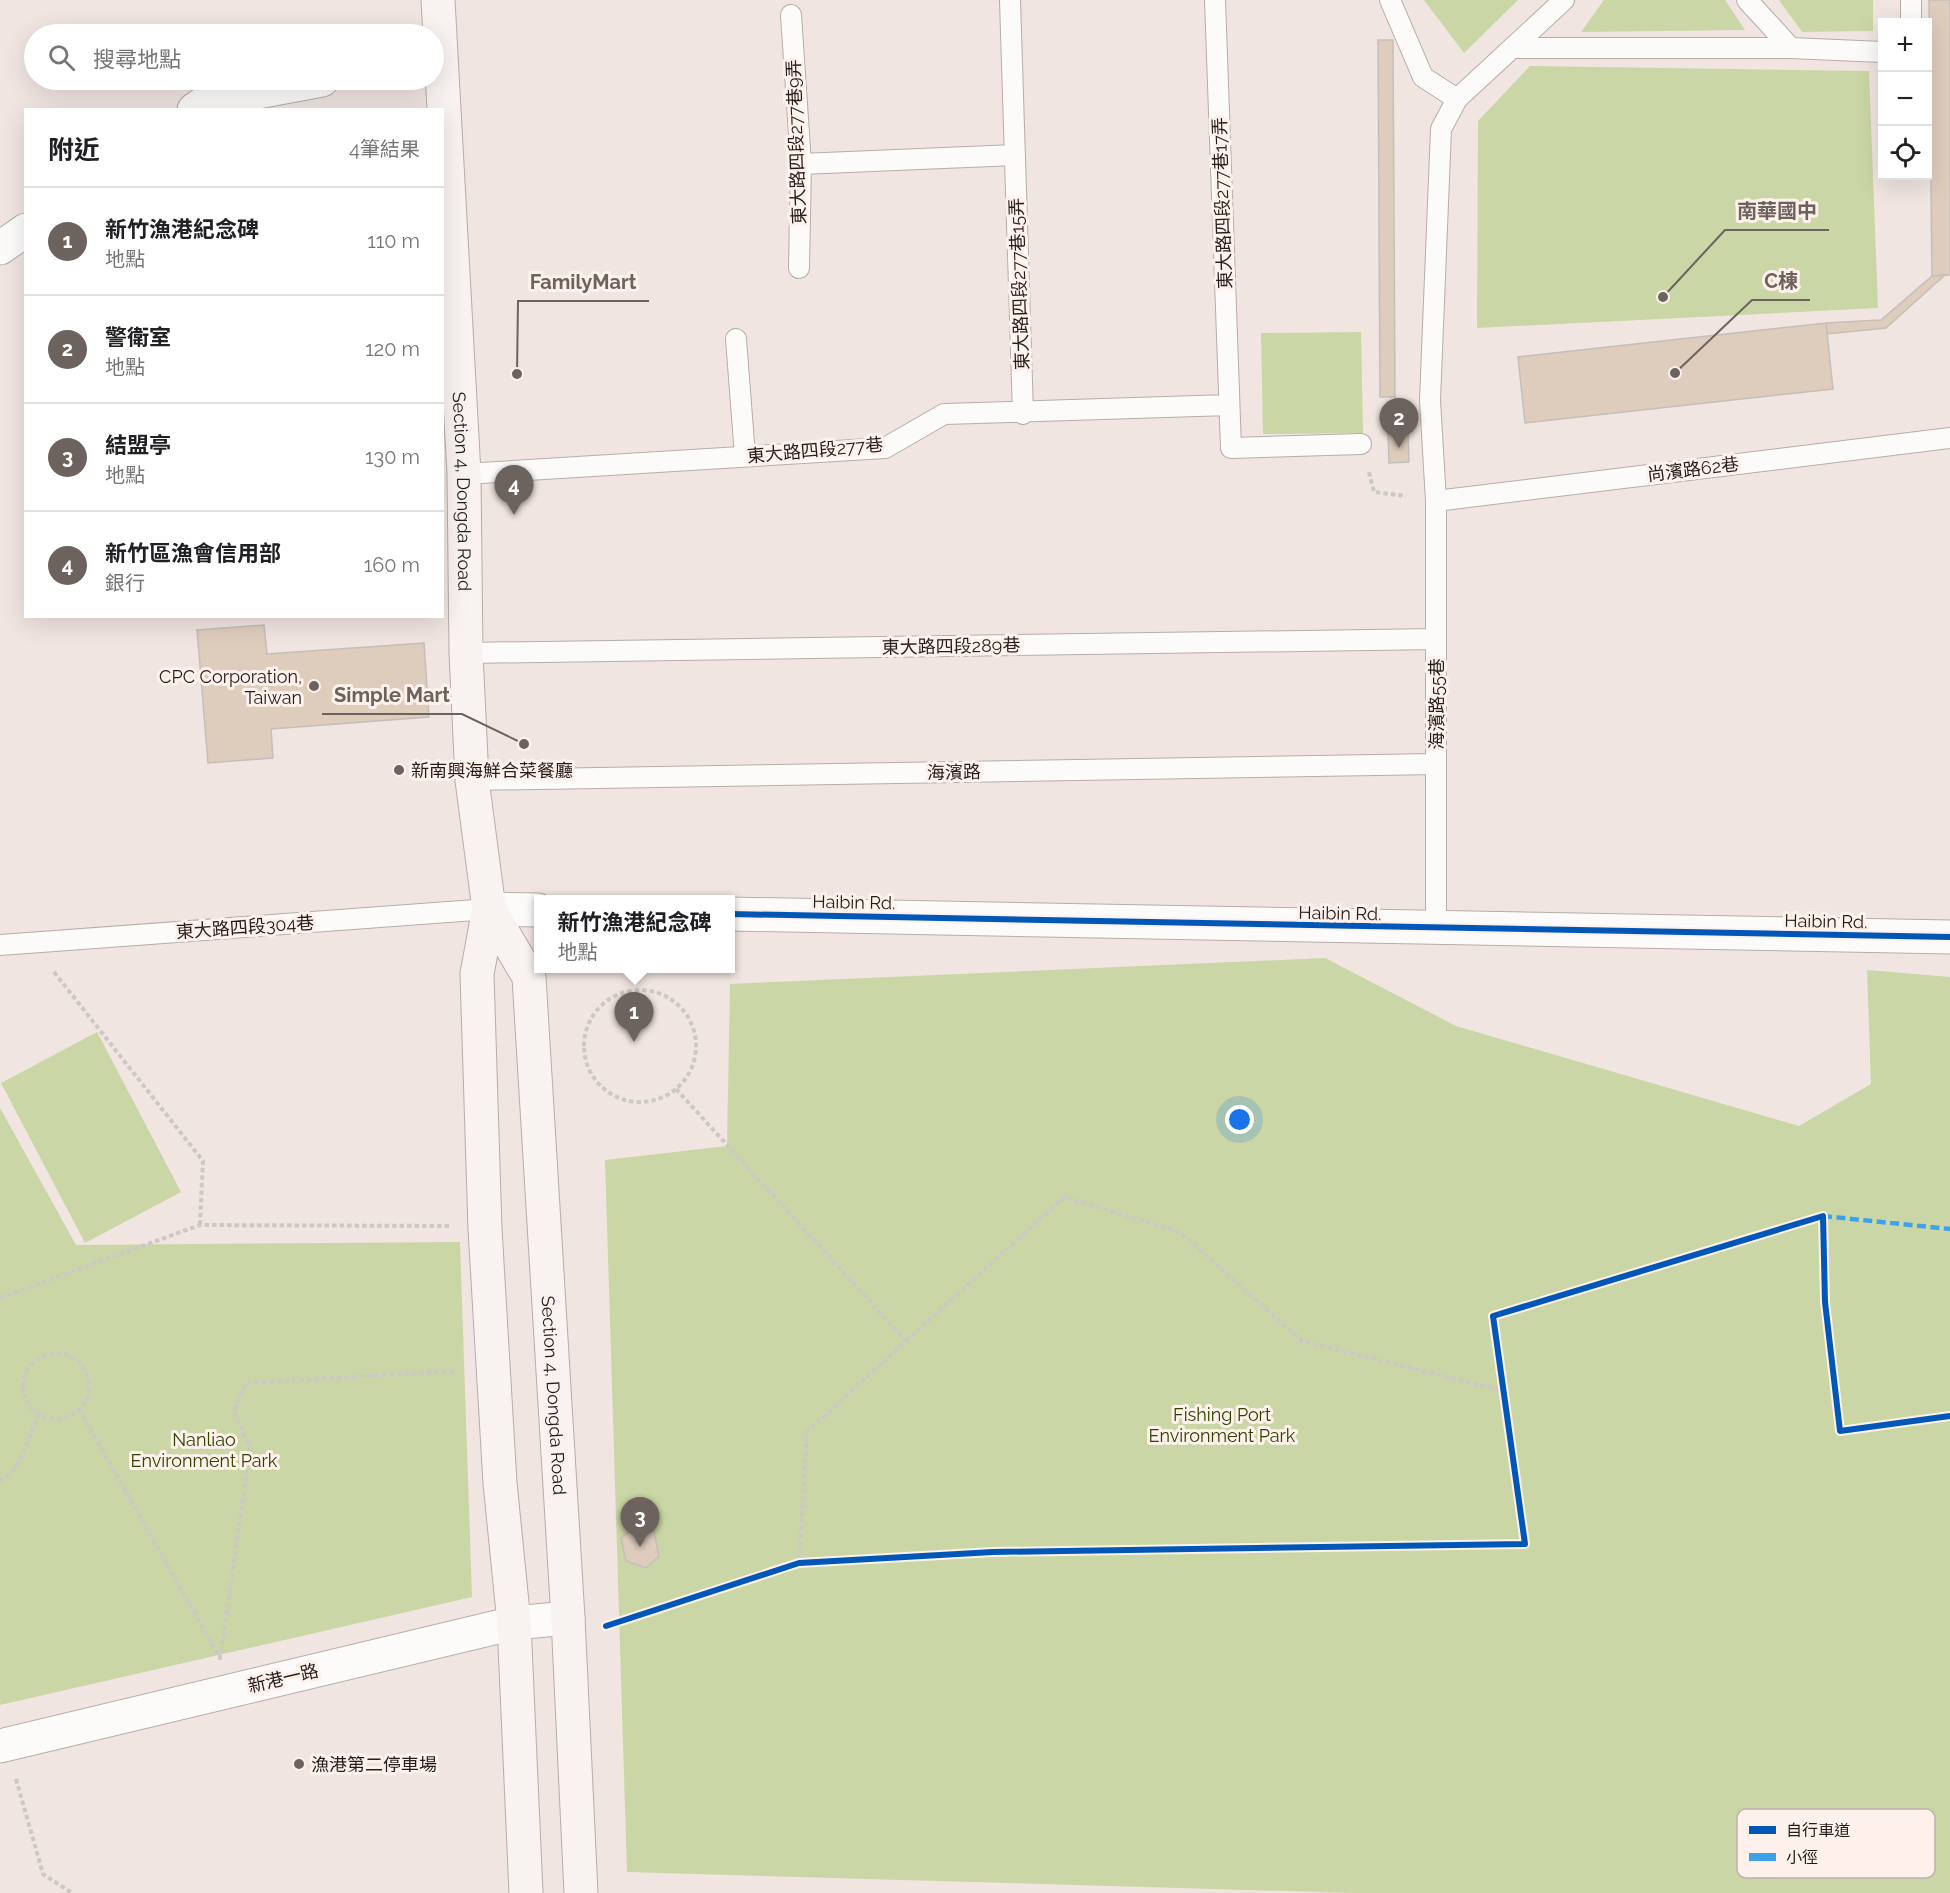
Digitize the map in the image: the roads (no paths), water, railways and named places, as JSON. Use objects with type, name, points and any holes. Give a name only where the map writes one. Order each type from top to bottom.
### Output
[{"type":"street","name":"Section 4, Dongda Road","points":[[437,24],[438,0]]},
{"type":"street","points":[[197,108],[205,102],[269,90]]},
{"type":"street","name":"Section 4, Dongda Road","points":[[438,90],[439,108]]},
{"type":"street","name":"Section 4, Dongda Road","points":[[444,177],[464,474],[466,653],[472,780],[489,909],[477,974],[485,1229],[500,1483],[514,1623],[526,1893]]},
{"type":"street","name":"Section 4, Dongda Road","points":[[489,909],[529,977],[568,1618],[581,1893]]},
{"type":"street","points":[[489,909],[534,910]]},
{"type":"street","name":"Haibin Rd.","points":[[735,915],[1950,938]]},
{"type":"street","name":"新港一路","points":[[0,1746],[514,1623],[568,1618]]},
{"type":"lane","name":"東大路四段277巷15弄","points":[[1010,0],[1023,414]]},
{"type":"lane","name":"東大路四段277巷17弄","points":[[1215,0],[1231,448],[1361,444]]},
{"type":"lane","points":[[1390,0],[1423,77],[1457,99]]},
{"type":"lane","name":"海濱路55巷","points":[[1436,930],[1436,501],[1430,400],[1441,129],[1457,99],[1564,0]]},
{"type":"lane","points":[[1747,0],[1791,48]]},
{"type":"lane","points":[[1911,0],[1911,18]]},
{"type":"lane","name":"東大路四段277巷9弄","points":[[791,15],[801,164],[799,268]]},
{"type":"lane","points":[[1512,48],[1791,48],[1878,52]]},
{"type":"lane","points":[[801,164],[1015,155]]},
{"type":"lane","points":[[736,339],[745,456]]},
{"type":"lane","name":"東大路四段277巷","points":[[464,474],[885,448],[944,414],[1023,414],[1229,405]]},
{"type":"lane","name":"尚濱路62巷","points":[[1436,501],[1950,438]]},
{"type":"lane","name":"東大路四段289巷","points":[[466,653],[1436,639]]},
{"type":"lane","name":"海濱路","points":[[472,780],[1436,764]]},
{"type":"lane","name":"東大路四段304巷","points":[[0,945],[489,909]]},
{"type":"place","name":"南華國中","points":[[1663,297]]},
{"type":"place","name":"C棟","points":[[1675,373]]},
{"type":"place","name":"FamilyMart","points":[[517,374]]},
{"type":"place","name":"警衛室","points":[[1399,448]]},
{"type":"place","name":"新竹區漁會信用部","points":[[514,515]]},
{"type":"place","name":"CPC Corporation, Taiwan","points":[[314,686]]},
{"type":"place","name":"Simple Mart","points":[[524,744]]},
{"type":"place","name":"新南興海鮮合菜餐廳","points":[[399,770]]},
{"type":"place","name":"新竹漁港紀念碑","points":[[634,1042]]},
{"type":"place","name":"結盟亭","points":[[640,1547]]},
{"type":"place","name":"漁港第二停車場","points":[[299,1764]]},
{"type":"park label","name":"Fishing Port Environment Park","points":[[1222,1424]]},
{"type":"park label","name":"Nanliao Environment Park","points":[[204,1449]]}]
